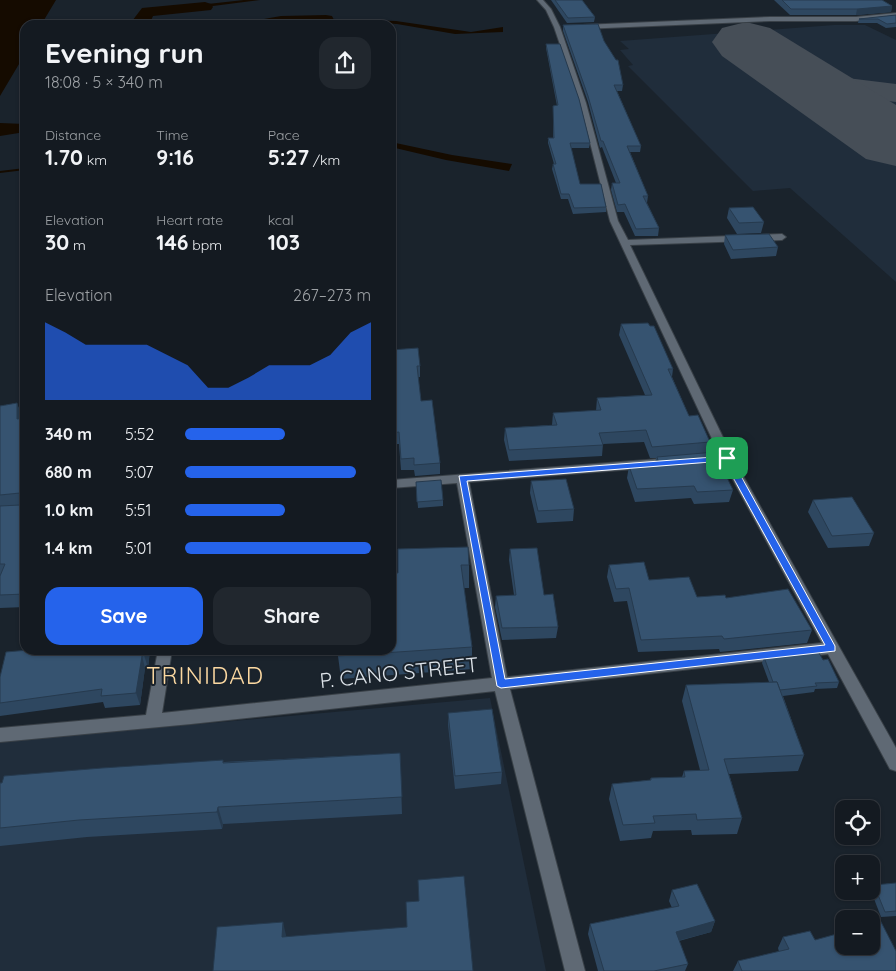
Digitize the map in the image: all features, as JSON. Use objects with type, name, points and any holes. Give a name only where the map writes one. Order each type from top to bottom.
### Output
[{"type":"street","points":[[540,0],[562,27],[614,221],[722,458],[832,648],[896,764]]},
{"type":"street","points":[[576,27],[778,19],[856,19],[896,15]]},
{"type":"street","points":[[625,243],[782,237]]},
{"type":"street","points":[[396,484],[688,461]]},
{"type":"street","points":[[462,478],[501,684],[575,971]]},
{"type":"street","name":"P. CANO STREET","points":[[0,735],[832,648]]},
{"type":"street","points":[[153,720],[164,655]]},
{"type":"shaded area","points":[[0,0],[56,0],[44,20],[20,20],[20,62],[0,96]]},
{"type":"shaded area","points":[[244,0],[260,0],[158,13],[147,17],[146,20],[137,20],[144,11]]},
{"type":"shaded area","points":[[306,18],[366,20],[275,20]]},
{"type":"shaded area","points":[[396,21],[471,32],[503,27],[503,32],[455,34],[397,24]]},
{"type":"shaded area","points":[[834,25],[865,25],[896,40],[896,282],[790,188],[753,191],[628,66],[633,65],[620,50],[629,49],[620,41]]},
{"type":"shaded area","points":[[0,123],[20,124],[20,133],[0,136]]},
{"type":"shaded area","points":[[396,143],[452,155],[512,164],[509,171],[446,160],[396,148]]},
{"type":"shaded area","points":[[490,698],[546,971],[0,971],[0,742]]},
{"type":"building","points":[[555,0],[582,0],[595,17],[568,18]]},
{"type":"building","points":[[782,0],[882,0],[892,6],[857,9],[791,9]]},
{"type":"building","points":[[896,15],[896,23],[887,24],[878,19],[859,19]]},
{"type":"building","points":[[598,24],[604,41],[616,60],[618,60],[623,85],[614,85],[641,146],[627,146],[648,196],[643,196],[659,228],[636,229],[625,204],[618,205],[612,183],[620,183],[603,141],[601,141],[588,96],[563,25]]},
{"type":"building","points":[[546,44],[560,44],[579,99],[590,143],[570,143],[580,184],[601,184],[606,207],[574,208],[569,194],[561,194],[553,164],[556,164],[548,138],[554,138],[553,106],[558,105]]},
{"type":"building","points":[[753,207],[764,222],[739,223],[729,208]]},
{"type":"building","points":[[769,234],[778,247],[733,250],[725,235]]},
{"type":"building","points":[[648,323],[650,326],[654,326],[673,369],[668,369],[689,416],[698,415],[710,442],[652,447],[646,430],[599,433],[603,445],[509,450],[505,428],[557,425],[553,413],[601,410],[597,398],[652,395],[621,324]]},
{"type":"building","points":[[418,348],[420,366],[417,366],[421,401],[432,400],[440,463],[414,465],[414,458],[401,459],[399,432],[396,432],[396,350]]},
{"type":"building","points":[[17,403],[17,419],[20,419],[20,493],[0,495],[0,406]]},
{"type":"building","points":[[715,452],[733,490],[697,492],[694,486],[637,489],[629,466],[659,464],[657,457]]},
{"type":"building","points":[[566,479],[574,509],[538,511],[531,481]]},
{"type":"building","points":[[441,480],[443,500],[417,502],[416,482]]},
{"type":"building","points":[[852,497],[874,533],[832,536],[813,500]]},
{"type":"building","points":[[20,505],[20,594],[0,595],[0,576],[5,564],[0,564],[0,506]]},
{"type":"building","points":[[468,547],[469,565],[461,565],[472,647],[396,652],[396,573],[398,573],[398,549]]},
{"type":"building","points":[[537,548],[544,595],[553,594],[558,627],[502,628],[496,596],[516,595],[510,549]]},
{"type":"building","points":[[644,562],[649,580],[689,577],[697,597],[725,595],[726,598],[788,589],[812,630],[724,639],[722,636],[641,640],[629,588],[616,589],[609,565]]},
{"type":"building","points":[[20,651],[20,655],[144,655],[142,656],[136,693],[101,696],[102,689],[0,703],[0,677],[6,652]]},
{"type":"building","points":[[818,651],[823,660],[828,659],[839,682],[815,683],[817,686],[780,690],[777,682],[773,682],[764,657]]},
{"type":"building","points":[[777,682],[804,755],[724,759],[742,818],[697,820],[696,814],[653,816],[655,823],[623,825],[612,784],[651,780],[651,778],[685,777],[684,771],[709,770],[686,685]]},
{"type":"building","points":[[492,709],[502,772],[455,776],[448,713]]},
{"type":"building","points":[[400,753],[402,797],[218,807],[217,812],[79,820],[0,828],[0,783],[2,783],[4,776],[223,760],[223,763]]},
{"type":"building","points":[[464,876],[473,971],[213,971],[217,927],[283,922],[282,937],[407,927],[406,902],[419,901],[418,880]]},
{"type":"building","points":[[896,883],[896,911],[885,912],[880,900],[880,884]]},
{"type":"building","points":[[697,884],[715,921],[676,932],[688,964],[654,971],[604,971],[590,924],[679,906],[672,890]]},
{"type":"building","points":[[880,920],[896,951],[896,971],[742,971],[738,961],[789,949],[783,937],[810,931],[815,940],[835,934],[835,955],[880,955]]},
{"type":"waterway","points":[[142,20],[148,11],[205,7]]},
{"type":"waterway","points":[[0,172],[20,170]]},
{"type":"taxiway","points":[[833,99],[830,93],[832,90],[847,87],[896,93]]},
{"type":"runway","points":[[746,42],[896,141]]},
{"type":"district","name":"TRINIDAD","points":[[205,676]]},
{"type":"route","points":[[727,458],[832,648],[501,684],[462,478],[727,458]]}]
